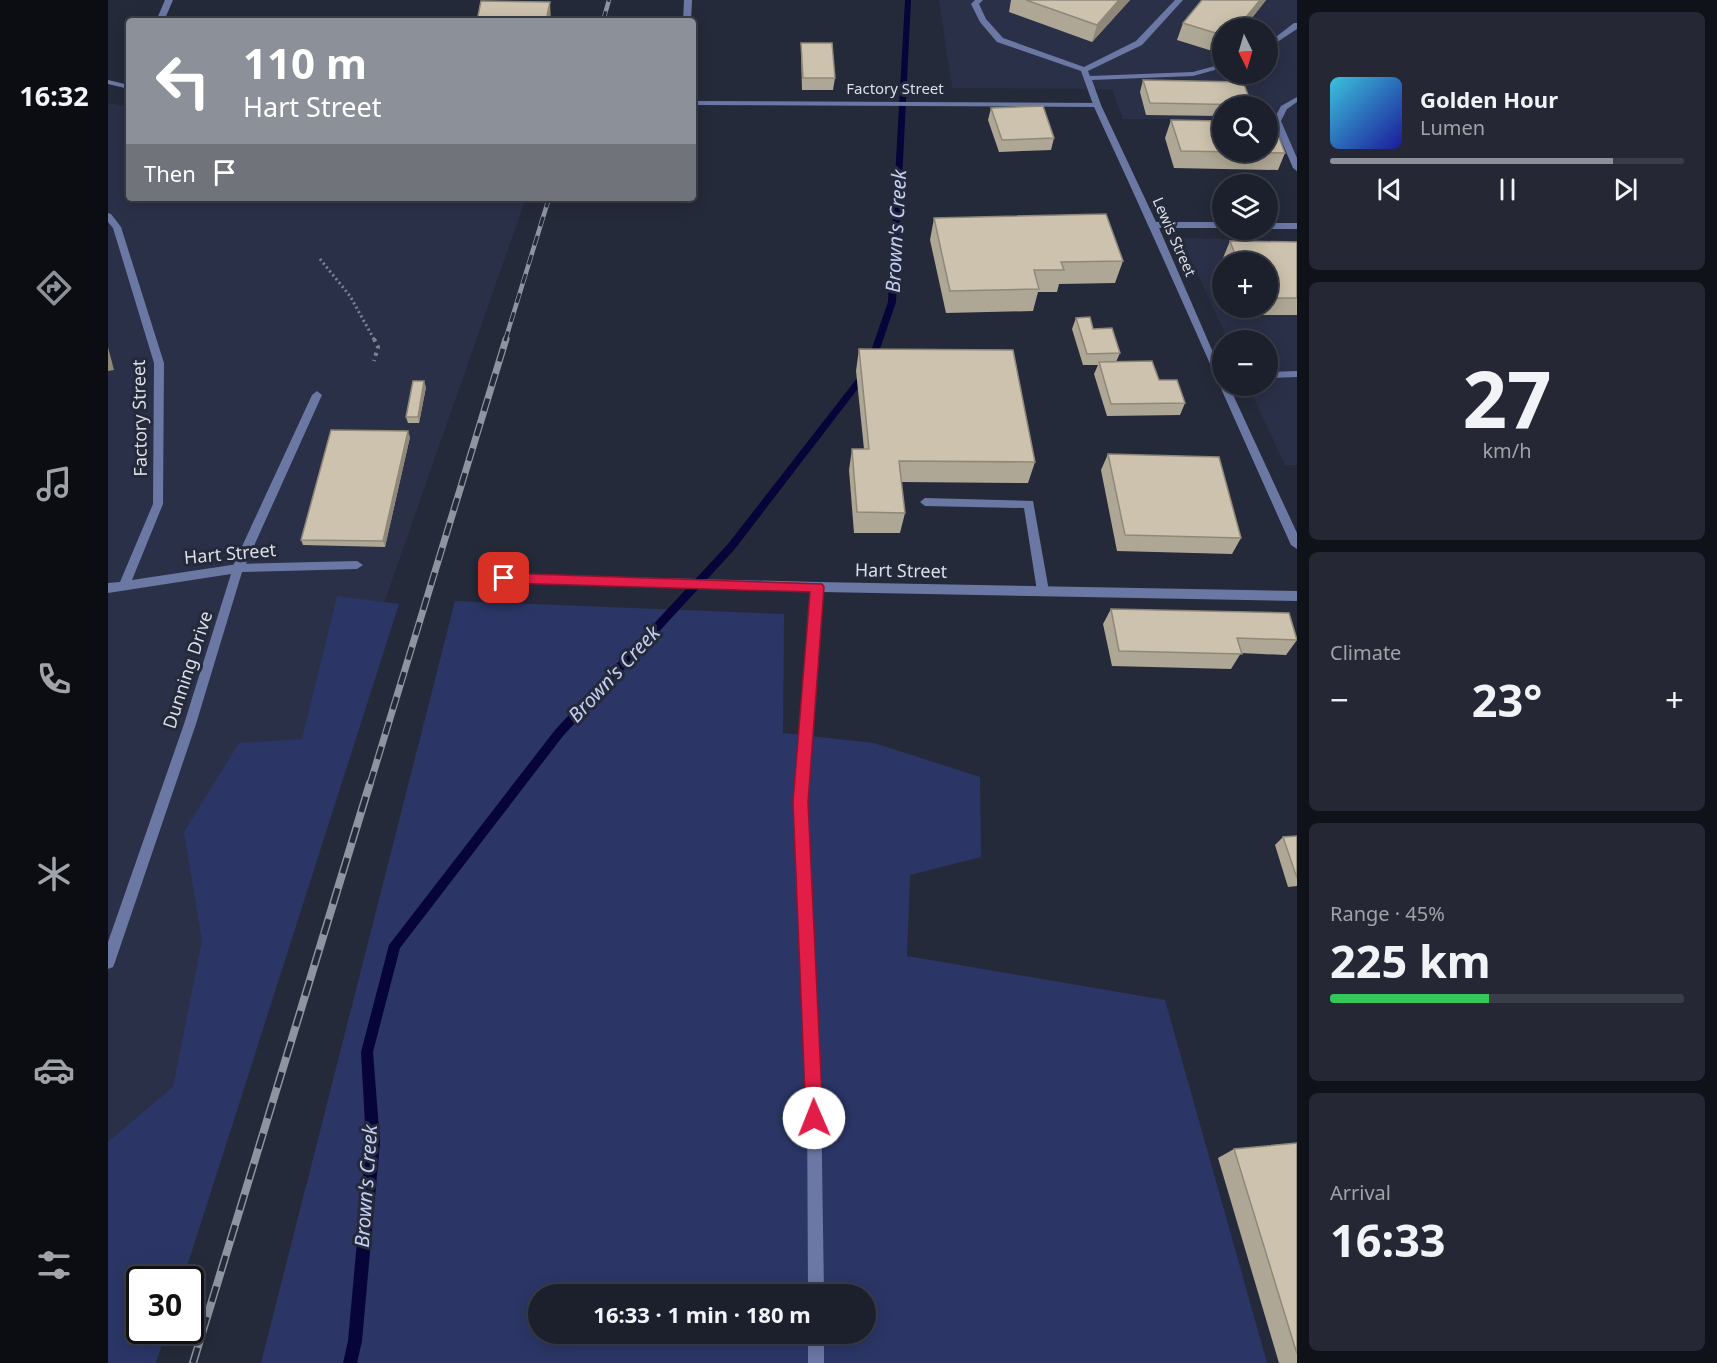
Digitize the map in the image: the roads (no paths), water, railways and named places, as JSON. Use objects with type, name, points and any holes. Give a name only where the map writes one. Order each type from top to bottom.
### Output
[{"type":"street","points":[[161,18],[169,0]]},
{"type":"street","points":[[687,18],[688,0]]},
{"type":"street","points":[[979,0],[975,4],[983,20],[1000,40],[1084,70],[1139,43],[1179,0]]},
{"type":"street","points":[[1278,39],[1297,26]]},
{"type":"street","points":[[1088,78],[1193,74],[1212,69]]},
{"type":"street","name":"Lewis Street","points":[[1084,70],[1097,105],[1212,358]]},
{"type":"street","points":[[108,82],[126,86]]},
{"type":"street","points":[[1297,99],[1280,110],[1277,121],[1297,168]]},
{"type":"street","name":"Factory Street","points":[[696,103],[1097,105]]},
{"type":"street","name":"Factory Street","points":[[108,216],[117,227],[159,363],[158,504],[124,585]]},
{"type":"street","points":[[1153,225],[1212,225]]},
{"type":"street","points":[[1278,226],[1297,226]]},
{"type":"street","points":[[1278,375],[1297,375]]},
{"type":"street","name":"Dunning Drive","points":[[108,962],[190,724],[238,568],[317,395]]},
{"type":"street","name":"Lewis Street","points":[[1229,396],[1297,545]]},
{"type":"street","points":[[925,502],[1029,504],[1043,591]]},
{"type":"street","name":"Hart Street","points":[[108,588],[238,568],[357,565]]},
{"type":"street","name":"Hart Street","points":[[504,578],[745,586],[1297,596]]},
{"type":"street","points":[[816,1284],[814,1095],[801,802],[817,587]]},
{"type":"street","points":[[816,1344],[816,1363]]},
{"type":"waterway","name":"Brown's Creek","points":[[350,1363],[355,1341],[373,1142],[367,1052],[395,945],[559,733],[731,547],[869,369],[892,302],[908,0]]},
{"type":"railway","points":[[604,18],[609,0]]},
{"type":"railway","points":[[505,341],[548,201]]},
{"type":"railway","points":[[370,784],[506,339]]},
{"type":"railway","points":[[193,1363],[370,783]]}]
